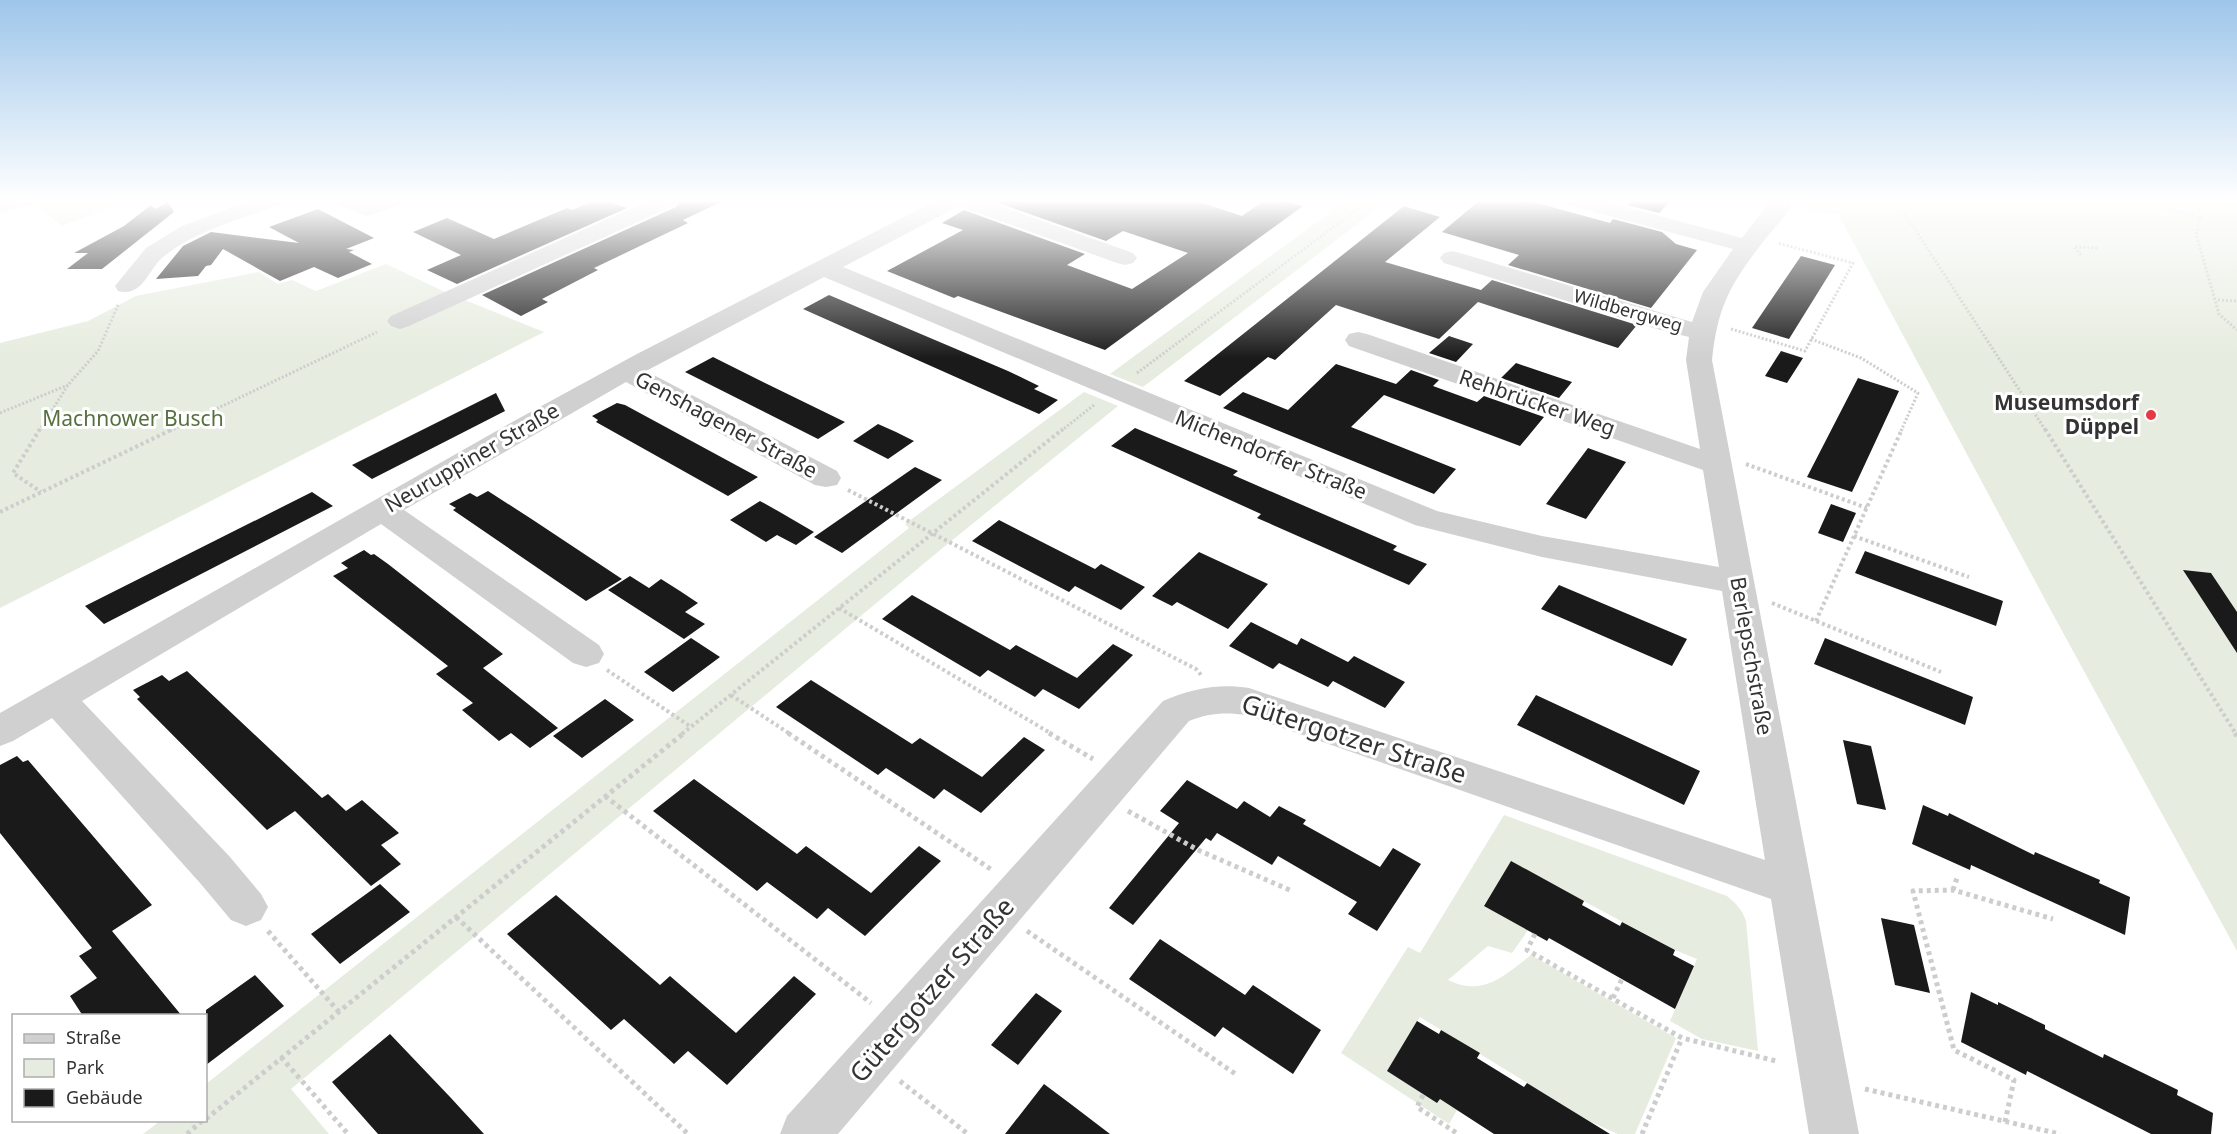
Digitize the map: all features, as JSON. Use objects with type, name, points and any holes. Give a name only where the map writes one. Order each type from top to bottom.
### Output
[{"type":"street","points":[[127,286],[154,253]]},
{"type":"street","points":[[400,321],[550,253]]},
{"type":"street","name":"Neuruppiner Straße","points":[[0,730],[626,371],[850,253]]},
{"type":"street","points":[[1111,253],[1125,258]]},
{"type":"street","name":"Berlepschstraße","points":[[1750,253],[1718,283],[1707,307],[1714,330],[1699,360],[1730,464],[1738,582],[1834,1134]]},
{"type":"street","name":"Wildbergweg","points":[[1452,258],[1666,324],[1714,330]]},
{"type":"street","name":"Michendorfer Straße","points":[[822,267],[1426,518],[1482,535],[1546,549],[1738,582]]},
{"type":"street","name":"Rehbrücker Weg","points":[[1358,340],[1730,464]]},
{"type":"street","name":"Genshagener Straße","points":[[626,371],[838,485]]},
{"type":"street","points":[[381,510],[405,524],[598,663]]},
{"type":"street","name":"Gütergotzer Straße","points":[[805,1134],[1176,711],[1200,701],[1228,698],[1248,702],[1791,887]]},
{"type":"street","points":[[55,699],[76,718],[258,920]]},
{"type":"path","points":[[1134,375],[1299,253]]},
{"type":"path","points":[[1714,330],[1805,351],[1853,263],[1804,253]]},
{"type":"path","points":[[1930,253],[2077,479],[2237,736]]},
{"type":"path","points":[[2205,253],[2208,279],[2218,300],[2219,314],[2237,330]]},
{"type":"path","points":[[42,492],[13,473],[68,385],[98,351],[127,286]]},
{"type":"path","points":[[2218,300],[2237,301]]},
{"type":"path","points":[[0,512],[400,321]]},
{"type":"path","points":[[1811,339],[1861,358],[1918,393],[1816,621]]},
{"type":"path","points":[[0,413],[68,385]]},
{"type":"path","points":[[207,1118],[931,533],[1095,404]]},
{"type":"path","points":[[1730,464],[1867,508]]},
{"type":"path","points":[[838,485],[1196,669],[1204,679]]},
{"type":"path","points":[[1854,536],[1969,577]]},
{"type":"path","points":[[1768,602],[1941,672]]},
{"type":"path","points":[[839,608],[1099,762]]},
{"type":"path","points":[[598,663],[691,727]]},
{"type":"path","points":[[731,695],[998,875]]},
{"type":"path","points":[[605,796],[879,1009]]},
{"type":"path","points":[[1119,806],[1198,850],[1292,891]]},
{"type":"path","points":[[1953,890],[1958,875]]},
{"type":"path","points":[[2005,1122],[2014,1080],[1954,1050],[1913,891],[1953,890],[2053,919]]},
{"type":"path","points":[[456,917],[688,1134]]},
{"type":"path","points":[[258,920],[339,1012]]},
{"type":"path","points":[[1018,925],[1237,1075]]},
{"type":"path","points":[[1535,934],[1527,950],[1682,1038],[1776,1061]]},
{"type":"path","points":[[1612,998],[1622,979]]},
{"type":"path","points":[[1642,1134],[1682,1038]]},
{"type":"path","points":[[281,1057],[348,1134]]},
{"type":"path","points":[[891,1074],[968,1134]]},
{"type":"path","points":[[1861,1088],[2060,1134]]},
{"type":"path","points":[[1424,1095],[1417,1107],[1458,1134]]},
{"type":"path","points":[[187,1134],[202,1122]]},
{"type":"green space","points":[[1275,253],[1319,253],[1143,387],[1110,374]]},
{"type":"green space","points":[[1859,253],[2237,253],[2237,951]]},
{"type":"green space","name":"Machnower Busch","points":[[386,264],[445,292],[544,332],[0,608],[0,343],[88,321],[136,296],[259,272],[278,284],[292,280],[316,291]]},
{"type":"green space","points":[[1084,392],[1118,406],[945,546],[291,1089],[329,1134],[143,1134],[159,1122],[207,1122],[207,1083],[909,528],[905,524]]},
{"type":"green space","points":[[1504,815],[1727,896],[1734,902],[1746,921],[1758,1051],[1702,1039],[1670,1021],[1697,959],[1675,950],[1511,862],[1484,905],[1528,930],[1512,953],[1488,946],[1448,980],[1472,986],[1493,982],[1531,955],[1676,1038],[1635,1134],[1618,1134],[1589,1121],[1420,1017],[1387,1071],[1437,1103],[1440,1099],[1457,1110],[1449,1124],[1341,1053],[1408,947],[1420,953]]},
{"type":"building","points":[[74,253],[122,253],[102,269],[67,269],[88,253]]},
{"type":"building","points":[[177,253],[220,253],[198,276],[156,279]]},
{"type":"building","points":[[230,253],[351,253],[372,264],[338,278],[314,267],[280,281]]},
{"type":"building","points":[[457,253],[527,253],[457,284],[427,270],[461,255]]},
{"type":"building","points":[[575,253],[626,253],[594,268],[598,270],[542,299],[548,302],[521,316],[482,295]]},
{"type":"building","points":[[921,253],[1082,253],[1085,254],[1067,265],[1132,289],[1188,253],[1238,253],[1105,350],[958,296],[954,298],[887,271]]},
{"type":"building","points":[[1345,253],[1396,253],[1385,262],[1481,290],[1492,280],[1637,325],[1618,348],[1478,302],[1439,339],[1336,305],[1275,360],[1268,357],[1220,396],[1184,381]]},
{"type":"building","points":[[1512,253],[1695,253],[1651,308],[1508,265],[1519,255]]},
{"type":"building","points":[[1801,256],[1835,265],[1789,339],[1752,328]]},
{"type":"building","points":[[829,295],[1008,371],[1039,386],[1034,389],[1058,400],[1039,414],[803,309]]},
{"type":"building","points":[[1449,336],[1473,344],[1456,362],[1429,353]]},
{"type":"building","points":[[1781,351],[1803,358],[1787,383],[1765,376]]},
{"type":"building","points":[[713,357],[845,422],[818,439],[685,372]]},
{"type":"building","points":[[1516,363],[1572,382],[1559,398],[1501,378]]},
{"type":"building","points":[[1336,364],[1396,384],[1411,370],[1439,380],[1433,386],[1477,402],[1484,396],[1544,417],[1520,446],[1384,395],[1351,427],[1456,469],[1434,494],[1223,408],[1243,392],[1288,410]]},
{"type":"building","points":[[1858,378],[1899,391],[1852,492],[1807,477]]},
{"type":"building","points":[[496,393],[505,411],[372,479],[352,465]]},
{"type":"building","points":[[617,403],[625,405],[758,477],[728,496],[596,422],[598,420],[592,416]]},
{"type":"building","points":[[878,424],[914,441],[888,459],[853,441]]},
{"type":"building","points":[[1135,428],[1238,471],[1233,475],[1397,546],[1393,550],[1427,564],[1409,585],[1257,518],[1261,514],[1111,446]]},
{"type":"building","points":[[1588,448],[1626,462],[1586,519],[1546,504]]},
{"type":"building","points":[[915,467],[942,480],[842,553],[814,537]]},
{"type":"building","points":[[488,491],[622,579],[586,601],[453,510],[456,508],[449,504],[470,493],[477,497]]},
{"type":"building","points":[[312,492],[333,506],[104,624],[85,606]]},
{"type":"building","points":[[760,501],[814,532],[796,545],[777,535],[766,542],[730,520]]},
{"type":"building","points":[[1831,504],[1856,513],[1843,542],[1818,533]]},
{"type":"building","points":[[999,520],[1095,569],[1101,564],[1145,587],[1121,610],[1075,586],[1069,592],[972,541]]},
{"type":"building","points":[[364,550],[388,564],[503,654],[483,668],[558,728],[530,748],[511,733],[499,741],[462,710],[473,703],[436,674],[448,666],[333,576],[348,568],[341,563]]},
{"type":"building","points":[[1865,551],[2003,601],[1996,626],[1855,573]]},
{"type":"building","points":[[1199,552],[1268,584],[1228,629],[1177,602],[1172,606],[1152,596]]},
{"type":"building","points":[[2183,570],[2211,573],[2237,612],[2237,653]]},
{"type":"building","points":[[630,576],[649,588],[661,579],[680,591],[698,603],[685,612],[705,624],[684,639],[608,590]]},
{"type":"building","points":[[1559,585],[1687,639],[1672,666],[1541,609]]},
{"type":"building","points":[[912,595],[1010,650],[1016,645],[1077,678],[1113,644],[1133,655],[1079,709],[1043,689],[1035,697],[988,670],[980,677],[882,619]]},
{"type":"building","points":[[1251,622],[1297,645],[1301,638],[1348,662],[1354,656],[1405,682],[1385,708],[1333,681],[1328,687],[1279,663],[1273,669],[1229,646]]},
{"type":"building","points":[[691,638],[720,657],[673,692],[644,672]]},
{"type":"building","points":[[1825,638],[1973,697],[1965,725],[1814,664]]},
{"type":"building","points":[[187,671],[322,798],[328,794],[346,811],[362,800],[399,833],[381,845],[401,864],[371,886],[295,811],[267,830],[137,699],[140,697],[133,690],[162,675],[169,681]]},
{"type":"building","points":[[811,680],[912,744],[920,738],[982,777],[1024,737],[1045,750],[981,813],[944,789],[934,799],[886,768],[878,775],[776,707]]},
{"type":"building","points":[[1536,695],[1700,771],[1684,805],[1517,725]]},
{"type":"building","points":[[605,699],[634,720],[582,758],[553,736]]},
{"type":"building","points":[[1843,740],[1871,746],[1886,810],[1857,804]]},
{"type":"building","points":[[17,756],[23,762],[28,760],[152,905],[112,931],[180,1014],[82,1014],[70,996],[97,978],[79,956],[92,948],[0,833],[0,765]]},
{"type":"building","points":[[694,779],[797,854],[806,846],[871,893],[919,846],[941,861],[865,936],[828,908],[817,919],[767,882],[757,891],[653,811]]},
{"type":"building","points":[[1187,780],[1237,809],[1244,801],[1270,817],[1279,806],[1306,820],[1303,824],[1380,867],[1393,848],[1421,864],[1377,931],[1348,914],[1357,902],[1278,856],[1272,865],[1217,833],[1211,841],[1206,838],[1133,925],[1109,908],[1179,823],[1160,811]]},
{"type":"building","points":[[1923,805],[1948,816],[1949,813],[2034,855],[2035,852],[2100,880],[2099,883],[2130,897],[2125,935],[1971,865],[1970,870],[1912,844]]},
{"type":"building","points":[[1511,861],[1584,901],[1582,905],[1620,926],[1622,922],[1675,950],[1673,955],[1694,966],[1675,1009],[1549,938],[1547,941],[1484,906]]},
{"type":"building","points":[[380,884],[410,912],[340,964],[311,934]]},
{"type":"building","points":[[556,895],[660,985],[670,976],[736,1033],[794,976],[816,994],[727,1085],[688,1051],[674,1064],[624,1019],[611,1030],[507,934]]},
{"type":"building","points":[[1881,918],[1914,925],[1930,993],[1895,985]]},
{"type":"building","points":[[1160,939],[1245,995],[1253,985],[1321,1030],[1293,1074],[1223,1027],[1215,1037],[1129,979]]},
{"type":"building","points":[[255,975],[284,1006],[207,1064],[206,1010]]},
{"type":"building","points":[[1971,992],[1998,1005],[1998,1002],[2045,1025],[2045,1029],[2103,1058],[2104,1054],[2178,1090],[2177,1095],[2213,1113],[2211,1134],[2151,1134],[2027,1071],[2026,1075],[1961,1042]]},
{"type":"building","points":[[1036,993],[1062,1011],[1018,1065],[991,1045]]},
{"type":"building","points":[[1417,1021],[1439,1034],[1441,1030],[1480,1053],[1477,1058],[1524,1087],[1527,1083],[1610,1134],[1494,1134],[1440,1099],[1437,1103],[1387,1071]]},
{"type":"building","points":[[390,1034],[484,1134],[378,1134],[332,1082]]},
{"type":"building","points":[[1044,1084],[1072,1105],[1110,1134],[1005,1134]]},
{"type":"place","name":"Museumsdorf Düppel","points":[[2151,415]]}]
